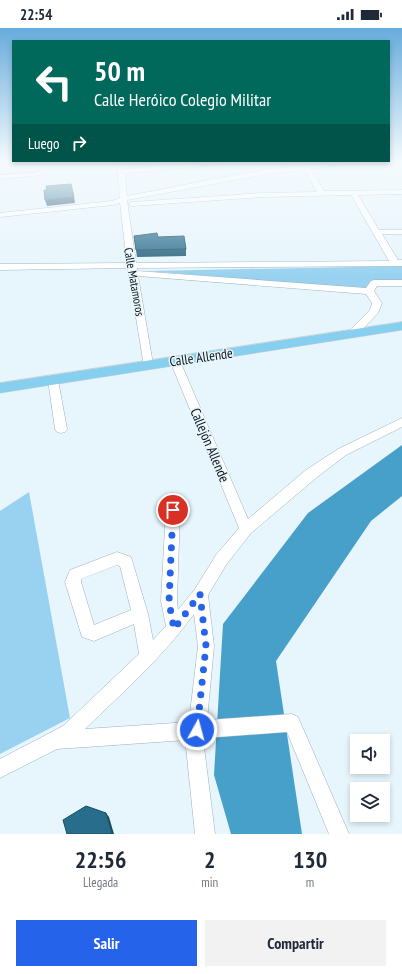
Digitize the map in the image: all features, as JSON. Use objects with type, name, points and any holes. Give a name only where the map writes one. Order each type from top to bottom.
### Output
[{"type":"main road","name":"Calle Allende","points":[[0,388],[402,326]]},
{"type":"street","points":[[123,202],[130,201]]},
{"type":"street","points":[[0,215],[123,202],[151,201]]},
{"type":"street","points":[[358,201],[398,263]]},
{"type":"street","name":"Calle Matamoros","points":[[123,202],[131,269],[148,364]]},
{"type":"street","points":[[378,232],[402,232]]},
{"type":"street","points":[[0,267],[131,269],[398,263]]},
{"type":"street","points":[[131,269],[369,292],[377,303],[375,311],[352,334]]},
{"type":"street","points":[[369,292],[374,283],[402,283]]},
{"type":"street","name":"Callejón Allende","points":[[175,360],[246,529]]},
{"type":"street","points":[[53,380],[62,429]]},
{"type":"street","points":[[0,769],[69,732],[148,657],[174,629],[200,594],[221,560],[246,529],[311,474],[342,452],[402,422]]},
{"type":"street","points":[[173,510],[169,602],[174,629]]},
{"type":"street","points":[[140,614],[94,633],[88,630],[73,582],[75,575],[117,558],[126,562],[140,614],[148,657]]},
{"type":"street","points":[[200,594],[206,646],[202,730],[195,747],[205,834]]},
{"type":"street","points":[[53,741],[292,723],[339,834]]},
{"type":"shaded area","points":[[402,266],[402,281],[371,281],[367,289],[147,271]]},
{"type":"shaded area","points":[[402,445],[402,496],[371,521],[276,661],[302,834],[231,834],[214,775],[223,624],[308,513]]},
{"type":"shaded area","points":[[29,492],[70,718],[0,754],[0,511]]},
{"type":"building","points":[[157,233],[158,237],[184,236],[186,249],[136,250],[134,236]]},
{"type":"building","points":[[86,806],[106,813],[112,834],[67,834],[63,820]]},
{"type":"route","points":[[173,510],[169,602],[174,629],[200,594],[206,646],[203,686],[197,730]]}]
